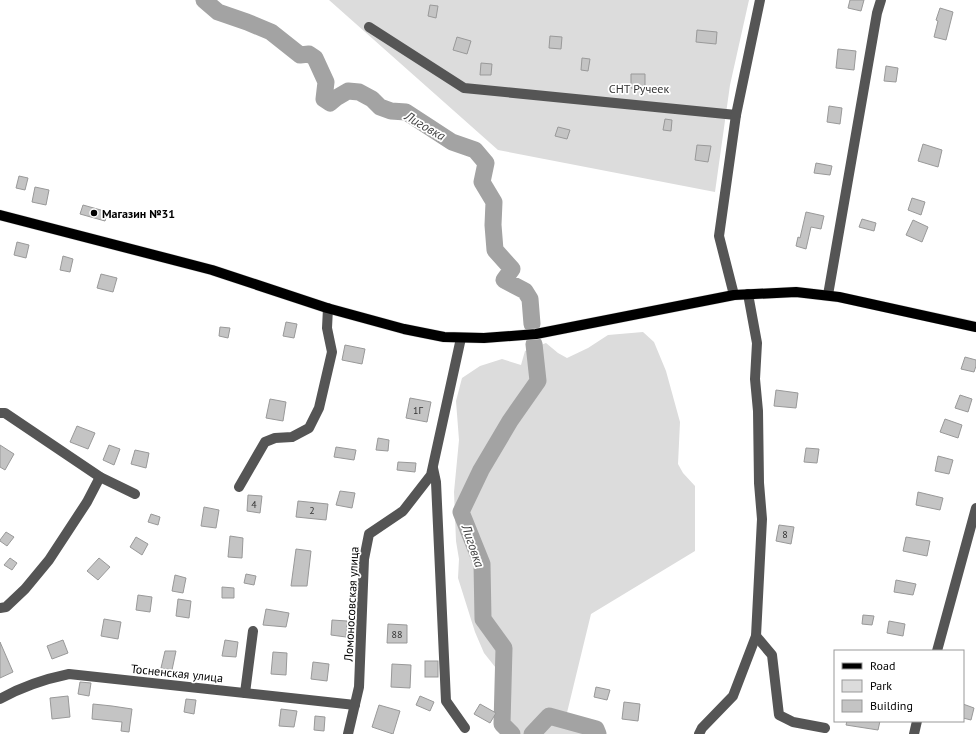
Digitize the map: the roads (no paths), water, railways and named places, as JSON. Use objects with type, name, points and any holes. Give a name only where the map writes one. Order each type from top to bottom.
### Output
[{"type":"main road","points":[[0,215],[212,270],[328,308],[404,329],[444,337],[484,338],[536,334],[734,295],[796,292],[828,295],[976,327]]},
{"type":"street","points":[[734,295],[719,236],[736,115],[760,0]]},
{"type":"street","points":[[828,295],[876,21],[881,0]]},
{"type":"street","points":[[369,27],[464,88],[736,115]]},
{"type":"street","points":[[698,734],[733,696],[756,636],[762,519],[759,483],[758,411],[755,379],[757,343],[748,294]]},
{"type":"street","points":[[239,486],[266,442],[275,438],[292,437],[309,428],[319,408],[332,352],[327,328],[328,308]]},
{"type":"street","name":"Ломоносовская улица","points":[[348,734],[359,687],[364,558],[369,534],[403,511],[431,475],[461,338]]},
{"type":"street","points":[[0,413],[5,413],[100,477],[135,494]]},
{"type":"street","points":[[433,468],[436,482],[446,701],[465,728]]},
{"type":"street","points":[[0,608],[6,607],[25,589],[49,560],[87,502],[100,477]]},
{"type":"street","points":[[937,650],[976,508]]},
{"type":"street","points":[[245,693],[253,631]]},
{"type":"street","points":[[756,636],[772,656],[779,715],[793,722],[825,728]]},
{"type":"street","name":"Тосненская улица","points":[[0,699],[43,680],[69,674],[355,705]]},
{"type":"street","points":[[914,734],[917,722]]},
{"type":"waterway","name":"Лиговка","points":[[204,0],[218,12],[271,32],[300,55],[309,54],[315,58],[326,82],[324,99],[330,103],[348,91],[359,92],[372,99],[380,107],[391,111],[406,112],[452,142],[475,150],[486,163],[482,182],[494,202],[493,225],[495,250],[512,269],[504,280],[525,291],[530,299],[532,324]]},
{"type":"waterway","name":"Лиговка","points":[[512,734],[502,724],[504,648],[483,619],[482,564],[461,512],[481,470],[510,421],[538,381],[534,344]]},
{"type":"waterway","name":"Лиговка","points":[[532,734],[549,716],[596,729],[598,734]]},
{"type":"place","name":"Магазин №31","points":[[94,213]]},
{"type":"park label","name":"СНТ Ручеек","points":[[639,88]]}]
